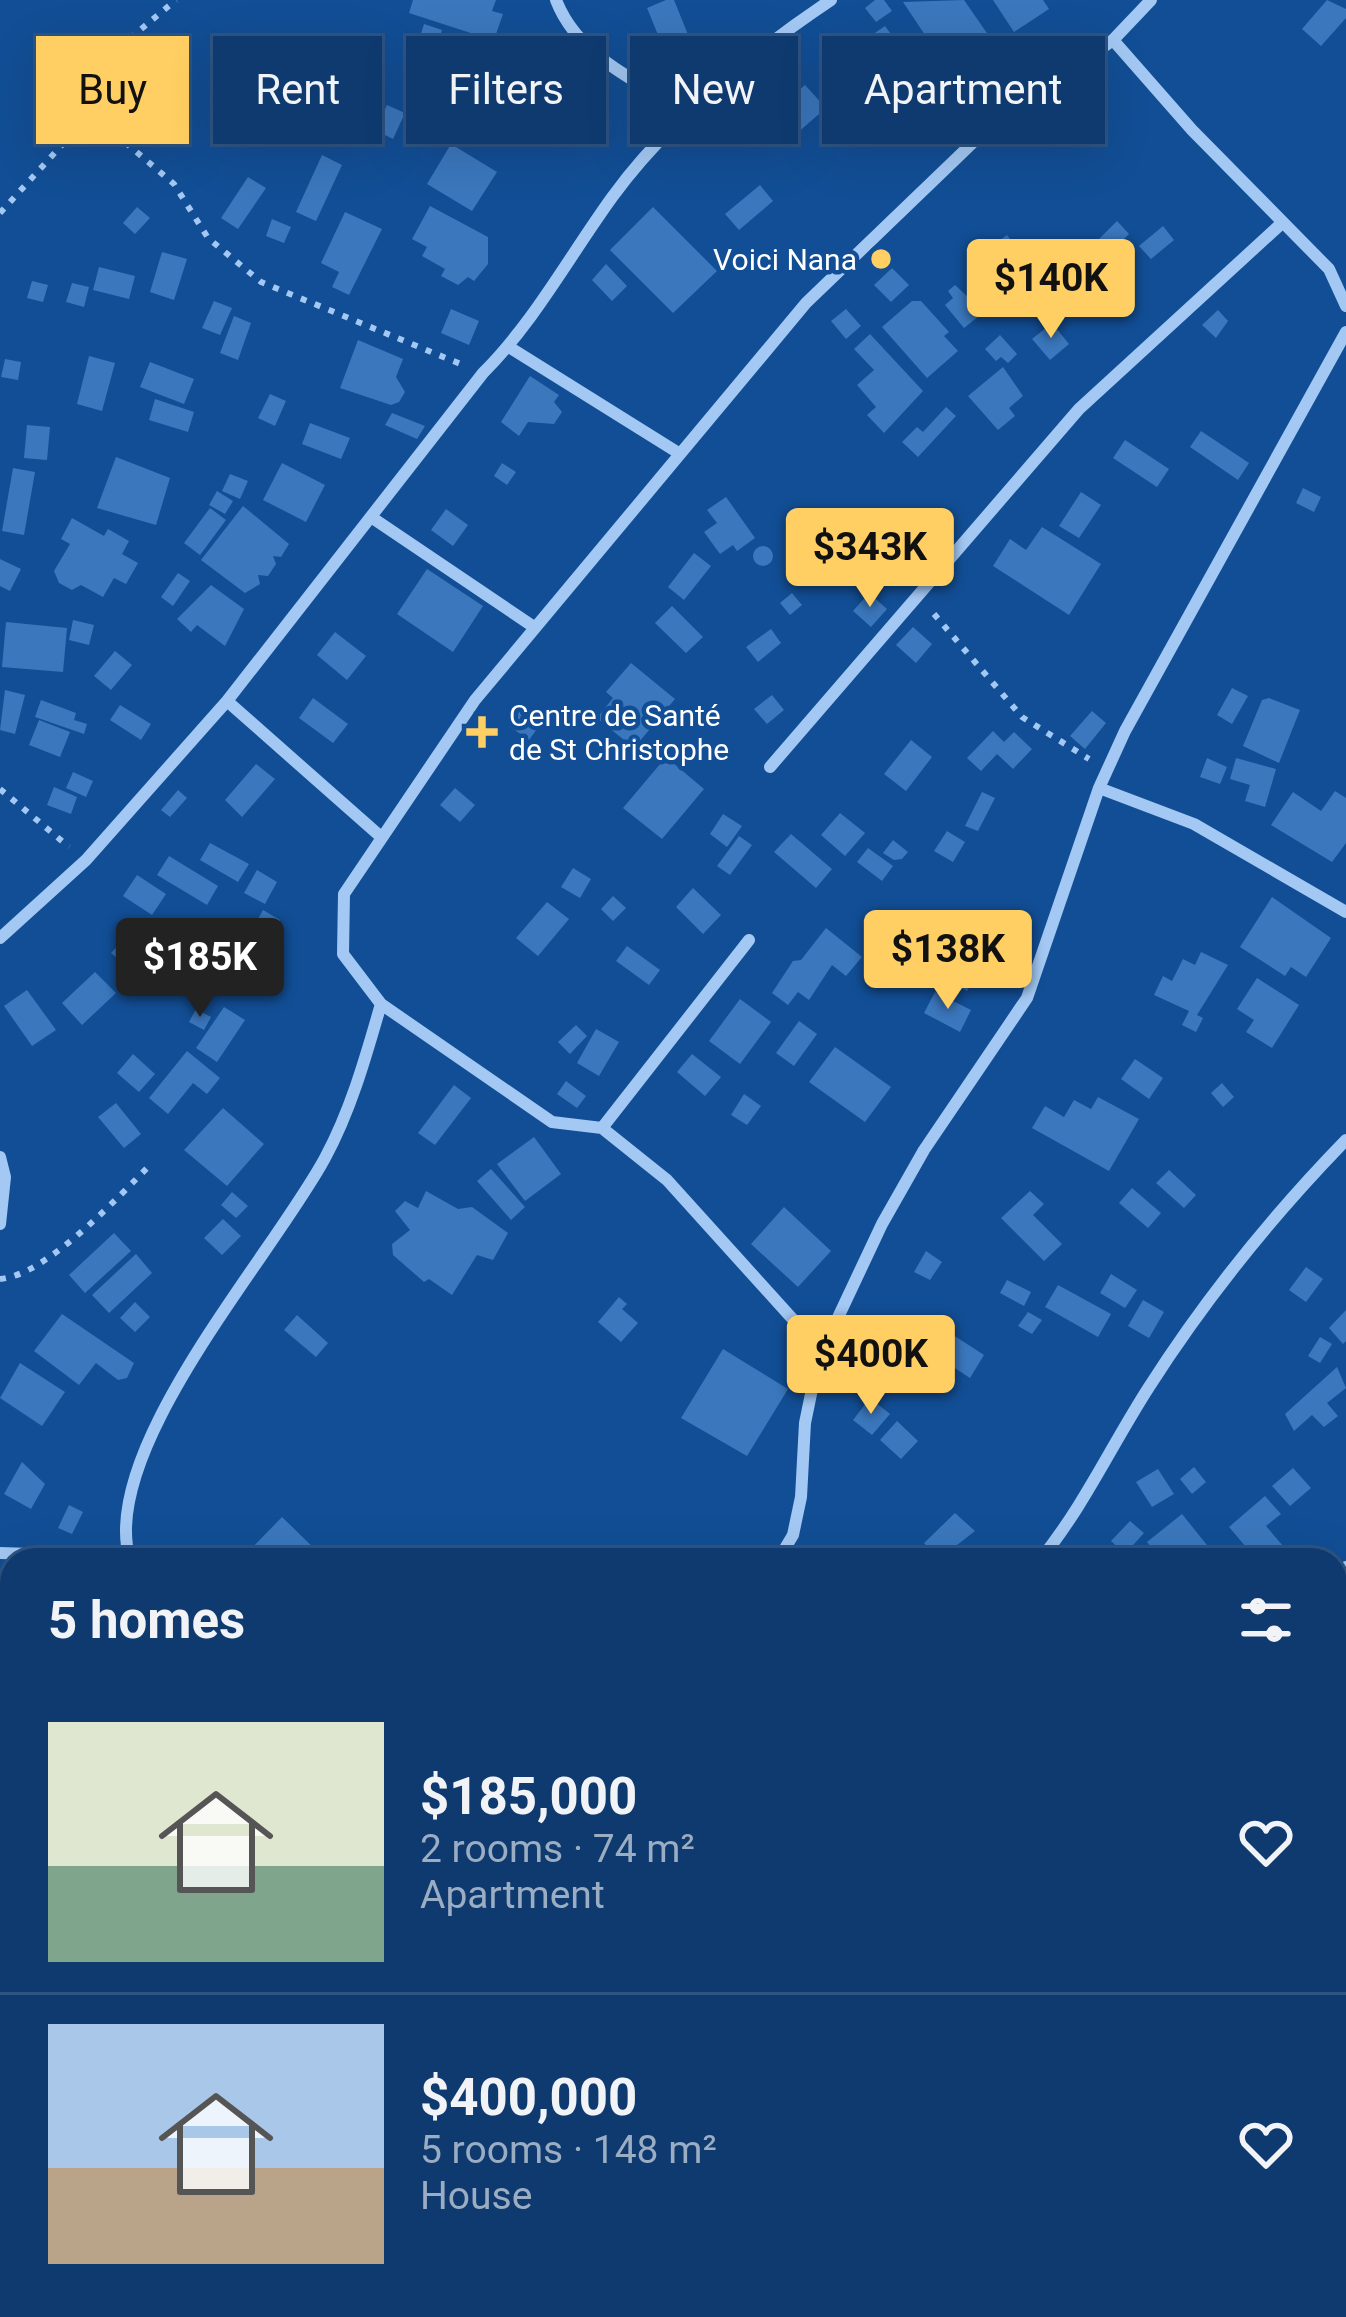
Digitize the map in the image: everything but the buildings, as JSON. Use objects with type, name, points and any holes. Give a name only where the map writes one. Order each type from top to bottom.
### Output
[{"type":"street","points":[[556,0],[567,28],[630,78]]},
{"type":"street","points":[[786,36],[831,0]]},
{"type":"street","points":[[818,1360],[798,1324],[667,1180],[602,1128],[552,1122],[381,1004],[343,954],[344,894],[475,700],[677,452],[806,303],[988,128],[1113,40],[1151,0]]},
{"type":"street","points":[[1113,40],[1329,269],[1346,307]]},
{"type":"street","points":[[0,938],[86,860],[227,701],[374,519],[483,373],[509,347],[616,191],[660,144]]},
{"type":"street","points":[[770,767],[871,655],[916,592],[1079,409],[1282,223]]},
{"type":"street","points":[[785,1548],[793,1535],[801,1497],[805,1423],[818,1360],[892,1205],[1027,998],[1099,788],[1125,731],[1346,332]]},
{"type":"street","points":[[509,347],[677,452]]},
{"type":"street","points":[[374,519],[534,626]]},
{"type":"street","points":[[227,701],[380,836]]},
{"type":"street","points":[[1099,788],[1194,824],[1346,912]]},
{"type":"street","points":[[602,1128],[749,940]]},
{"type":"street","points":[[128,1548],[128,1496],[146,1438],[325,1157],[363,1069],[381,1004]]},
{"type":"street","points":[[1050,1548],[1080,1511],[1149,1386],[1265,1232],[1346,1140]]},
{"type":"street","points":[[0,1157],[5,1177],[0,1224]]},
{"type":"path","points":[[133,36],[176,0]]},
{"type":"path","points":[[0,213],[63,144]]},
{"type":"path","points":[[128,144],[175,184],[208,238],[261,281],[483,373]]},
{"type":"path","points":[[916,592],[1022,717],[1109,771]]},
{"type":"path","points":[[0,789],[86,860]]},
{"type":"path","points":[[0,1279],[17,1277],[98,1217],[152,1163]]},
{"type":"place","name":"Voici Nana","points":[[881,259]]},
{"type":"place","name":"Centre de Santé de St Christophe","points":[[482,732]]}]
